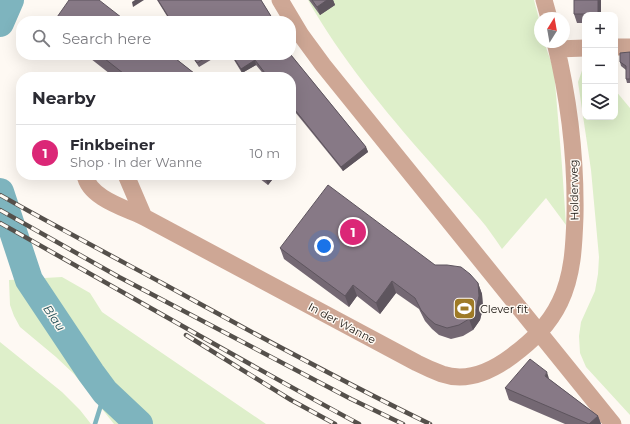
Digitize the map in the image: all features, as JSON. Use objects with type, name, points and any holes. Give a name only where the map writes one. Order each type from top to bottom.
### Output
[{"type":"street","points":[[280,0],[290,16]]},
{"type":"street","points":[[544,0],[547,12]]},
{"type":"street","points":[[296,27],[323,65],[613,424]]},
{"type":"street","points":[[618,47],[630,46]]},
{"type":"street","points":[[570,47],[582,48]]},
{"type":"street","name":"Holderweg","points":[[540,332],[560,303],[567,284],[573,252],[575,199],[571,124],[556,48]]},
{"type":"street","name":"In der Wanne","points":[[86,180],[88,186],[97,194],[144,217],[417,363],[442,374],[454,377],[468,377],[486,372],[501,364],[540,332]]},
{"type":"street","points":[[128,180],[144,217]]},
{"type":"green space","points":[[308,0],[534,0],[537,12],[534,12],[534,48],[546,48],[554,70],[566,225],[546,198],[502,249],[483,222],[412,141],[364,83],[334,42]]},
{"type":"green space","points":[[582,71],[582,109],[578,82]]},
{"type":"green space","points":[[618,94],[630,108],[630,415],[586,367],[580,353],[579,336],[581,322],[595,291],[598,274],[599,257],[591,170],[584,120],[618,120]]},
{"type":"green space","points":[[62,277],[90,293],[102,312],[266,424],[114,424],[74,374],[20,327],[10,305],[9,280]]},
{"type":"green space","points":[[0,342],[62,392],[80,410],[91,424],[0,424]]},
{"type":"building","points":[[69,0],[99,0],[120,16],[58,16]]},
{"type":"building","points":[[158,0],[261,0],[271,16],[168,16]]},
{"type":"building","points":[[312,0],[327,0],[317,7]]},
{"type":"building","points":[[574,0],[598,0],[598,12],[582,12],[582,14],[574,14]]},
{"type":"building","points":[[630,52],[630,79],[626,79],[626,66],[620,62],[620,53]]},
{"type":"building","points":[[106,60],[177,60],[193,72],[122,72]]},
{"type":"building","points":[[195,60],[202,60],[197,63]]},
{"type":"building","points":[[235,60],[255,60],[241,69]]},
{"type":"building","points":[[255,60],[295,60],[366,147],[341,167],[296,111],[296,72],[264,72]]},
{"type":"building","points":[[328,185],[435,265],[461,267],[470,274],[478,283],[479,296],[476,309],[469,319],[459,325],[447,328],[435,324],[421,310],[415,298],[392,281],[376,303],[353,285],[345,296],[280,248]]},
{"type":"building","points":[[530,359],[547,372],[545,376],[598,416],[589,424],[505,388]]},
{"type":"waterway","name":"Blau","points":[[0,23],[10,0]]},
{"type":"waterway","name":"Blau","points":[[0,192],[29,280],[105,392],[139,424]]},
{"type":"waterway","points":[[95,424],[105,392]]},
{"type":"railway","points":[[0,195],[295,355],[430,424]]},
{"type":"railway","points":[[0,210],[119,277],[351,399],[403,424]]},
{"type":"railway","points":[[0,223],[224,350],[359,424]]},
{"type":"railway","points":[[186,335],[291,400],[335,424]]},
{"type":"place","name":"Finkbeiner","points":[[353,232]]},
{"type":"place","name":"Clever fit","points":[[464,309]]}]
